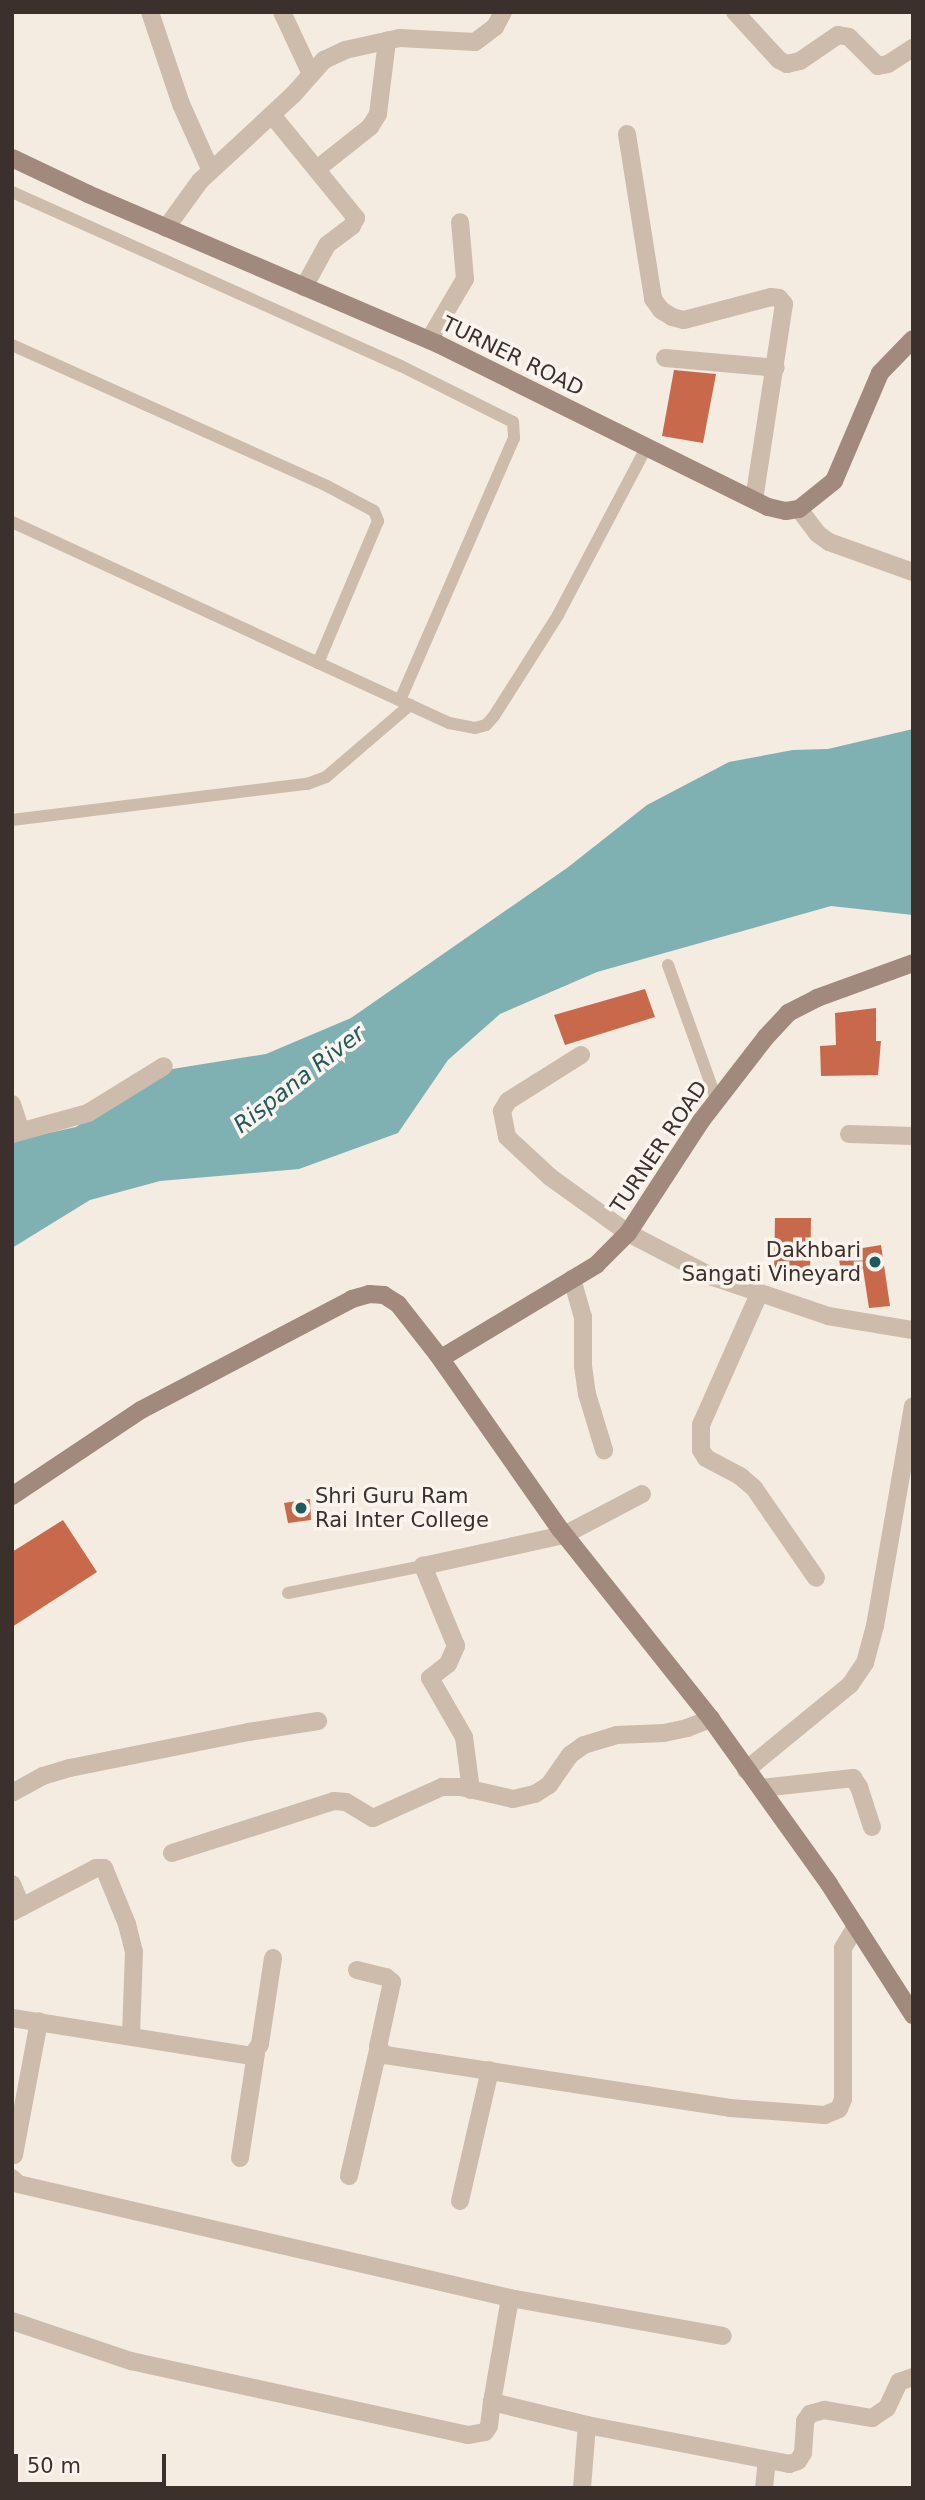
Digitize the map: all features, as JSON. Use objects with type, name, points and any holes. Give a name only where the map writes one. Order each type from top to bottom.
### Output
[{"type":"main road","name":"TURNER ROAD","points":[[12,158],[166,228],[429,340],[754,500],[777,509],[799,509]]},
{"type":"main road","points":[[799,509],[834,481],[880,373],[913,339]]},
{"type":"main road","name":"TURNER ROAD","points":[[438,1355],[443,1357],[596,1265],[628,1233],[717,1101],[788,1013],[817,998],[913,963]]},
{"type":"main road","points":[[12,1496],[141,1410],[352,1299],[369,1294],[384,1295],[398,1304],[438,1355],[564,1535],[711,1719],[856,1926],[913,2015]]},
{"type":"street","points":[[150,12],[181,104],[211,171]]},
{"type":"street","points":[[282,12],[310,72]]},
{"type":"street","points":[[166,228],[211,171],[272,115],[324,60],[345,50],[400,38],[475,42],[495,27],[503,12]]},
{"type":"street","points":[[735,12],[779,60],[787,64],[800,61],[838,34],[849,37],[878,66],[888,64],[913,48]]},
{"type":"street","points":[[317,169],[370,127],[378,114],[387,41]]},
{"type":"street","points":[[272,115],[356,218],[355,223],[327,245],[304,287]]},
{"type":"street","points":[[627,134],[653,299],[672,317],[684,320],[771,297],[779,298],[785,309],[754,500]]},
{"type":"street","points":[[429,340],[465,279],[460,222]]},
{"type":"street","points":[[665,358],[776,368]]},
{"type":"street","points":[[799,509],[818,534],[829,542],[913,572]]},
{"type":"street","points":[[581,1055],[508,1101],[502,1111],[507,1137],[526,1156],[628,1233],[689,1266],[759,1294],[828,1316],[913,1330]]},
{"type":"street","points":[[12,1104],[17,1133],[88,1113],[164,1066]]},
{"type":"street","points":[[849,1134],[913,1136]]},
{"type":"street","points":[[572,1279],[583,1317],[583,1366],[587,1394],[604,1450]]},
{"type":"street","points":[[759,1294],[701,1425],[701,1450],[706,1458],[741,1477],[754,1488],[816,1578]]},
{"type":"street","points":[[746,1770],[850,1685],[865,1662],[875,1626],[912,1412]]},
{"type":"street","points":[[471,1790],[464,1737],[430,1678],[448,1664],[456,1646],[423,1566],[564,1535],[642,1493]]},
{"type":"street","points":[[172,1853],[321,1804],[346,1802],[373,1818],[442,1787],[513,1799],[535,1794],[549,1785],[570,1755],[584,1745],[617,1735],[687,1728],[711,1719]]},
{"type":"street","points":[[12,1793],[43,1776],[70,1768],[248,1732],[318,1721]]},
{"type":"street","points":[[761,1788],[853,1778],[859,1787],[872,1827]]},
{"type":"street","points":[[12,1884],[17,1910],[96,1868],[104,1868],[127,1924],[134,1952],[131,2034]]},
{"type":"street","points":[[378,2050],[385,2055],[730,2108],[832,2115],[843,2099],[843,1948],[856,1926]]},
{"type":"street","points":[[240,2158],[273,1958]]},
{"type":"street","points":[[349,2176],[391,1982],[386,1976],[357,1970]]},
{"type":"street","points":[[12,2018],[131,2034],[247,2056],[256,2053]]},
{"type":"street","points":[[13,2157],[39,2021]]},
{"type":"street","points":[[460,2201],[490,2070]]},
{"type":"street","points":[[12,2178],[18,2184],[510,2298],[723,2336]]},
{"type":"street","points":[[12,2321],[131,2361],[468,2435],[485,2432],[489,2426],[510,2298]]},
{"type":"street","points":[[492,2402],[587,2426],[789,2464],[798,2461],[803,2452],[805,2421],[810,2414],[824,2410],[872,2418],[887,2408],[899,2382],[913,2377]]},
{"type":"street","points":[[582,2488],[587,2426]]},
{"type":"street","points":[[764,2488],[766,2461]]},
{"type":"lane","points":[[12,192],[401,366],[513,422],[514,438],[405,702],[326,777],[307,784],[12,820]]},
{"type":"lane","points":[[12,345],[327,486],[374,511],[378,521],[318,663]]},
{"type":"lane","points":[[12,522],[464,727],[486,724],[494,716],[558,615],[647,446]]},
{"type":"lane","points":[[668,965],[717,1101]]},
{"type":"lane","points":[[288,1593],[423,1566]]},
{"type":"water","name":"Rispana River","points":[[913,729],[913,915],[831,906],[597,972],[500,1014],[448,1060],[398,1133],[299,1169],[160,1181],[90,1200],[12,1248],[12,1141],[76,1127],[160,1071],[266,1054],[351,1018],[567,868],[647,805],[729,762],[793,750],[828,749]]},
{"type":"building","points":[[674,370],[716,374],[703,443],[662,436]]},
{"type":"building","points":[[645,989],[655,1017],[565,1045],[554,1015]]},
{"type":"building","points":[[876,1008],[876,1041],[881,1041],[878,1075],[821,1076],[820,1046],[836,1045],[835,1013]]},
{"type":"building","points":[[775,1218],[811,1218],[810,1278],[774,1277]]},
{"type":"building","points":[[881,1245],[890,1306],[869,1308],[863,1269],[841,1272],[838,1252]]},
{"type":"building","points":[[310,1499],[311,1520],[288,1523],[284,1503]]},
{"type":"building","points":[[63,1520],[97,1572],[12,1627],[12,1552]]},
{"type":"place","name":"Dakhbari Sangati Vineyard","points":[[875,1262]]},
{"type":"place","name":"Shri Guru Ram Rai Inter College","points":[[301,1508]]}]
